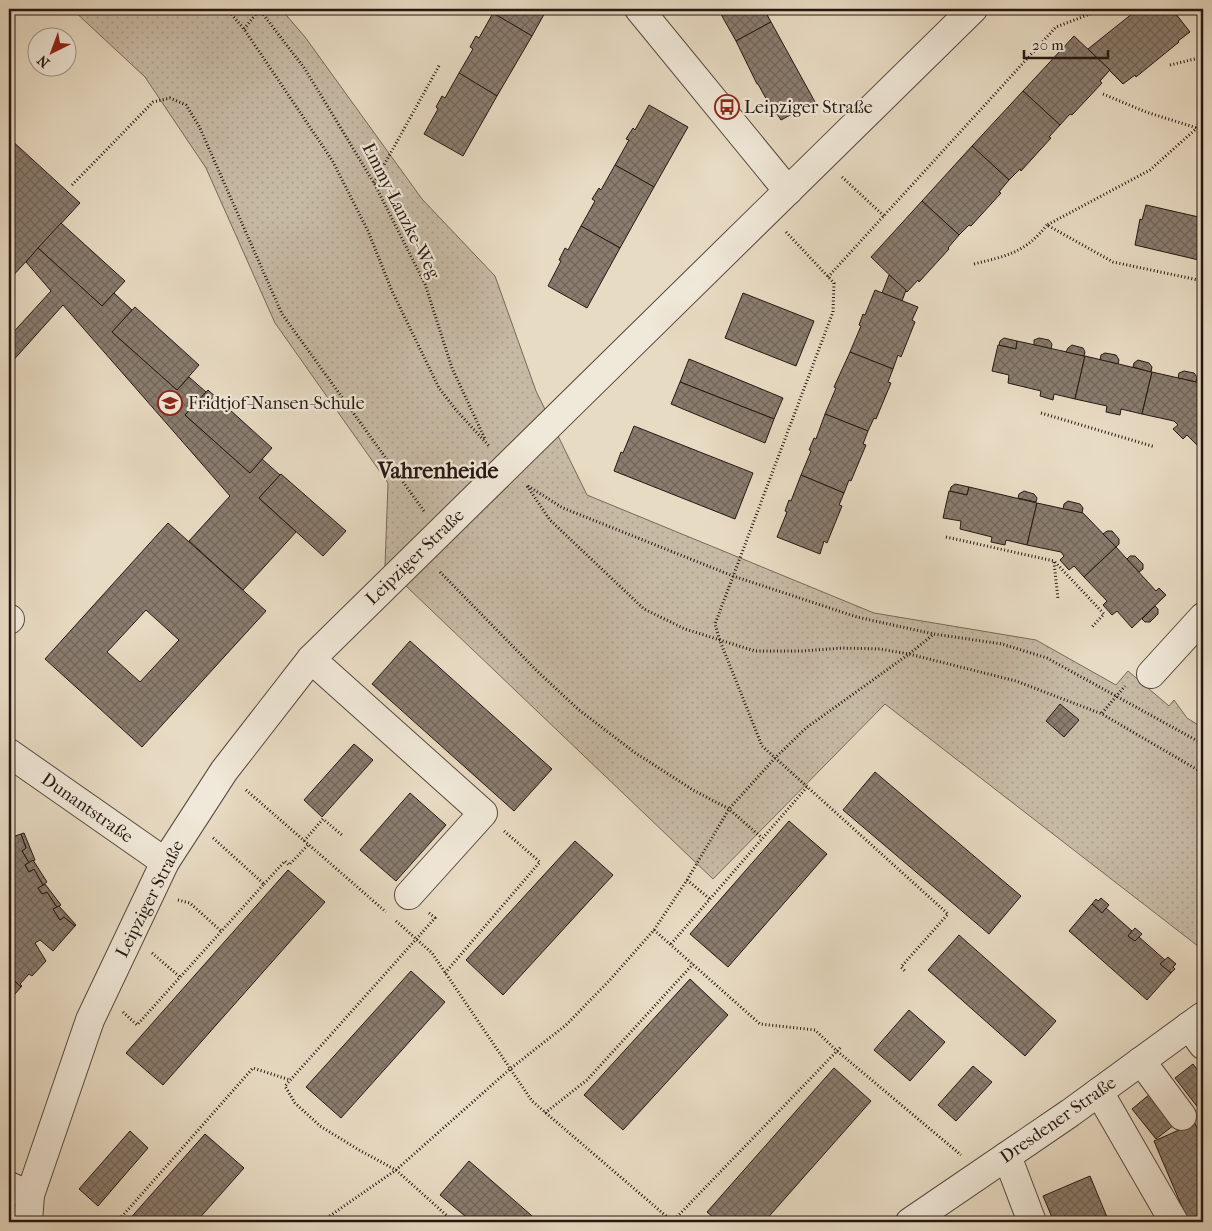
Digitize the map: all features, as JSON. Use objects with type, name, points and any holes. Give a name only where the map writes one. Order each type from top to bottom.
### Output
[{"type":"street","points":[[639,9],[788,191]]},
{"type":"street","name":"Leipziger Straße","points":[[28,1222],[20,1191],[90,1020],[165,862],[224,771],[311,659],[974,9]]},
{"type":"street","points":[[1151,674],[1203,617]]},
{"type":"street","points":[[311,659],[483,813],[410,895]]},
{"type":"street","name":"Dunantstraße","points":[[9,753],[165,862]]},
{"type":"street","name":"Dresdener Straße","points":[[910,1222],[1141,1061],[1199,1029]]},
{"type":"street","points":[[1141,1061],[1182,1116]]},
{"type":"street","points":[[1099,1092],[1174,1222]]},
{"type":"street","points":[[1007,1156],[1032,1222]]},
{"type":"path","points":[[227,9],[244,29],[260,9]]},
{"type":"path","name":"Emmy-Lanzke-Weg","points":[[244,29],[332,160],[368,231],[392,291],[439,388],[456,410],[486,442],[452,368],[425,284],[374,183],[305,69],[260,9]]},
{"type":"path","points":[[828,277],[1056,27],[1103,9]]},
{"type":"path","points":[[1170,65],[1203,57]]},
{"type":"path","points":[[374,183],[440,64]]},
{"type":"path","points":[[1103,94],[1146,112],[1197,128]]},
{"type":"path","points":[[72,185],[153,102],[170,98],[186,105],[199,126],[282,314],[440,533]]},
{"type":"path","points":[[974,264],[1021,250],[1037,238],[1048,225],[1150,170],[1197,128],[1201,123],[1203,112]]},
{"type":"path","points":[[821,158],[884,216]]},
{"type":"path","points":[[766,212],[834,283],[833,312],[715,624],[762,746],[948,914],[901,967],[906,972]]},
{"type":"path","points":[[1048,225],[1114,262],[1203,281]]},
{"type":"path","points":[[1040,413],[1155,448]]},
{"type":"path","points":[[1203,744],[1048,658],[1002,644],[934,634],[857,617],[733,576],[563,508],[525,484],[550,520],[644,609],[685,629],[755,651],[880,649],[909,654],[1016,681],[1102,714],[1203,774]]},
{"type":"path","points":[[946,538],[1054,562],[1104,614],[1092,627]]},
{"type":"path","points":[[420,552],[537,671],[579,710],[634,752],[693,790],[729,809],[762,838]]},
{"type":"path","points":[[1054,562],[1058,599]]},
{"type":"path","points":[[321,1222],[396,1170],[510,1069],[566,1025],[609,981],[654,930],[687,880],[729,809],[775,758],[806,728],[934,634]]},
{"type":"path","points":[[1102,714],[1133,676],[1151,674]]},
{"type":"path","points":[[224,771],[432,953],[532,1101],[672,1222],[842,1047]]},
{"type":"path","points":[[671,944],[807,787]]},
{"type":"path","points":[[445,972],[540,862],[483,813]]},
{"type":"path","points":[[304,841],[323,819],[342,836]]},
{"type":"path","points":[[193,820],[264,884]]},
{"type":"path","points":[[102,994],[137,1025],[284,861],[289,865],[308,844]]},
{"type":"path","points":[[687,880],[710,899]]},
{"type":"path","points":[[410,895],[435,918],[285,1086],[295,1103],[320,1126],[396,1170],[454,1222]]},
{"type":"path","points":[[180,977],[136,924],[179,900],[190,903],[221,932]]},
{"type":"path","points":[[654,930],[760,1024],[815,1030],[837,1051],[982,1173]]},
{"type":"path","points":[[545,1113],[587,1080],[693,964]]},
{"type":"path","points":[[117,1222],[253,1068],[290,1080]]},
{"type":"shaded area","points":[[72,9],[281,9],[305,37],[422,199],[495,276],[536,391],[587,495],[874,613],[1036,640],[1116,685],[1128,671],[1169,706],[1174,700],[1187,718],[1203,728],[1203,950],[885,704],[713,879],[385,566],[388,483],[275,323],[206,168],[145,77]]},
{"type":"building","points":[[496,9],[547,9],[532,36],[493,13]]},
{"type":"building","points":[[718,9],[764,9],[771,22],[736,41]]},
{"type":"building","points":[[1138,9],[1172,9],[1190,32],[1136,77],[1135,75],[1123,84],[1088,49]]},
{"type":"building","points":[[493,13],[532,36],[497,96],[459,73],[473,49],[470,47],[476,36],[479,38]]},
{"type":"building","points":[[771,22],[815,102],[781,120],[777,114],[775,115],[757,84],[736,41]]},
{"type":"building","points":[[1074,36],[1110,70],[1100,81],[1102,83],[1060,125],[1023,91]]},
{"type":"building","points":[[459,73],[497,96],[463,156],[424,134],[438,109],[436,107],[442,96],[445,98]]},
{"type":"building","points":[[1023,91],[1060,125],[1049,137],[1051,138],[1021,171],[1020,169],[1009,180],[972,146]]},
{"type":"building","points":[[649,105],[688,127],[654,187],[615,165],[629,140],[626,139],[633,128],[635,130]]},
{"type":"building","points":[[9,138],[80,203],[9,280]]},
{"type":"building","points":[[972,146],[1009,180],[999,192],[1001,193],[971,226],[969,225],[959,235],[922,201]]},
{"type":"building","points":[[615,165],[654,187],[620,248],[581,226],[595,201],[592,199],[599,188],[601,190]]},
{"type":"building","points":[[922,201],[959,235],[919,282],[918,280],[907,292],[871,257]]},
{"type":"building","points":[[1146,205],[1203,218],[1203,261],[1135,245],[1140,219],[1142,220]]},
{"type":"building","points":[[61,223],[125,281],[102,306],[38,248]]},
{"type":"building","points":[[581,226],[620,248],[587,308],[548,286],[561,261],[559,260],[565,248],[568,250]]},
{"type":"building","points":[[38,248],[102,306],[114,293],[132,310],[112,332],[177,390],[189,377],[206,392],[185,415],[250,473],[262,459],[280,475],[259,498],[296,532],[243,590],[189,541],[230,496],[63,305],[9,365],[9,337],[51,291],[26,262]]},
{"type":"building","points":[[889,275],[906,290],[902,301],[882,293]]},
{"type":"building","points":[[875,290],[918,307],[912,320],[915,322],[901,357],[898,355],[893,369],[850,352],[861,326],[859,325],[863,314],[865,315]]},
{"type":"building","points":[[743,293],[814,321],[796,366],[725,338]]},
{"type":"building","points":[[135,307],[199,365],[177,390],[112,332]]},
{"type":"building","points":[[1004,338],[1017,341],[1016,349],[999,345],[1000,341]]},
{"type":"building","points":[[1039,338],[1049,340],[1052,344],[1051,349],[1034,345],[1034,340]]},
{"type":"building","points":[[1017,341],[1085,356],[1075,399],[1054,394],[1053,400],[1040,396],[1041,391],[1008,383],[1009,375],[992,371],[998,345],[1016,349]]},
{"type":"building","points":[[1072,345],[1083,348],[1084,356],[1066,352]]},
{"type":"building","points":[[850,352],[893,369],[888,382],[891,383],[876,419],[874,418],[868,431],[825,414],[836,388],[834,387]]},
{"type":"building","points":[[1105,353],[1116,355],[1119,360],[1118,364],[1100,360],[1101,355]]},
{"type":"building","points":[[1085,356],[1152,372],[1142,414],[1121,409],[1120,415],[1106,412],[1107,406],[1075,399]]},
{"type":"building","points":[[689,359],[783,398],[774,419],[680,382]]},
{"type":"building","points":[[1138,360],[1149,363],[1152,367],[1151,372],[1133,367],[1134,363]]},
{"type":"building","points":[[1184,371],[1194,373],[1197,377],[1196,382],[1178,378],[1179,373]]},
{"type":"building","points":[[1152,372],[1196,382],[1203,389],[1203,443],[1199,447],[1187,435],[1183,439],[1173,429],[1178,425],[1174,421],[1142,414]]},
{"type":"building","points":[[680,382],[774,419],[765,443],[671,404]]},
{"type":"building","points":[[208,390],[272,448],[250,473],[185,415]]},
{"type":"building","points":[[825,414],[868,431],[863,444],[866,445],[844,493],[801,475],[811,451],[809,450],[814,438],[816,439]]},
{"type":"building","points":[[634,426],[753,473],[735,519],[614,471]]},
{"type":"building","points":[[281,474],[346,531],[323,556],[259,498]]},
{"type":"building","points":[[801,475],[844,493],[839,505],[842,506],[827,543],[824,541],[820,554],[777,537],[787,512],[785,511],[789,500],[791,501]]},
{"type":"building","points":[[955,484],[969,487],[967,495],[950,491],[951,487]]},
{"type":"building","points":[[969,487],[1037,503],[1027,545],[1006,540],[1005,545],[991,542],[992,537],[960,529],[961,521],[943,518],[949,491],[967,495]]},
{"type":"building","points":[[1024,491],[1034,494],[1037,498],[1036,502],[1018,498],[1019,494]]},
{"type":"building","points":[[1068,501],[1080,504],[1083,508],[1082,513],[1063,509],[1064,504]]},
{"type":"building","points":[[1037,503],[1083,513],[1116,547],[1084,577],[1074,566],[1069,570],[1060,560],[1064,556],[1061,552],[1027,545]]},
{"type":"building","points":[[168,523],[266,611],[142,747],[45,659]],"holes":[[[146,610],[179,640],[140,682],[107,652]]]},
{"type":"building","points":[[1107,531],[1112,531],[1119,539],[1119,544],[1116,547],[1103,534]]},
{"type":"building","points":[[1116,547],[1156,591],[1159,588],[1166,595],[1132,628],[1117,611],[1112,615],[1103,605],[1107,601],[1084,577]]},
{"type":"building","points":[[1130,556],[1135,556],[1143,564],[1143,569],[1139,572],[1127,559]]},
{"type":"building","points":[[1155,606],[1158,609],[1158,614],[1150,622],[1145,622],[1142,619]]},
{"type":"building","points":[[410,641],[552,769],[514,811],[372,684]]},
{"type":"building","points":[[1060,704],[1079,720],[1064,737],[1046,721]]},
{"type":"building","points":[[354,744],[373,760],[322,817],[304,800]]},
{"type":"building","points":[[875,772],[1021,896],[989,934],[843,810]]},
{"type":"building","points":[[410,793],[446,825],[396,881],[360,850]]},
{"type":"building","points":[[789,821],[827,854],[728,967],[690,934]]},
{"type":"building","points":[[24,833],[35,860],[29,863],[22,851],[26,848],[21,834]]},
{"type":"building","points":[[21,834],[26,848],[22,851],[29,863],[25,865],[29,872],[34,869],[43,885],[38,888],[42,894],[47,892],[57,907],[53,909],[60,920],[64,917],[75,926],[53,951],[40,940],[35,943],[46,961],[32,976],[29,974],[20,984],[21,987],[9,976],[9,937],[15,930],[9,921],[9,838]]},
{"type":"building","points":[[575,841],[613,875],[503,995],[466,960]]},
{"type":"building","points":[[33,860],[47,882],[43,885],[34,869],[29,872],[25,865]]},
{"type":"building","points":[[288,870],[325,902],[163,1085],[126,1053]]},
{"type":"building","points":[[45,884],[61,905],[57,907],[47,892],[42,894],[38,888]]},
{"type":"building","points":[[1101,898],[1109,905],[1102,913],[1092,904],[1096,899],[1098,901]]},
{"type":"building","points":[[1092,904],[1102,913],[1106,908],[1132,931],[1128,936],[1135,941],[1139,937],[1165,960],[1160,964],[1171,973],[1147,1000],[1069,931]]},
{"type":"building","points":[[59,906],[75,926],[64,917],[60,920],[53,909]]},
{"type":"building","points":[[1135,928],[1142,934],[1135,941],[1128,936]]},
{"type":"building","points":[[959,935],[1056,1021],[1025,1056],[928,970]]},
{"type":"building","points":[[1168,957],[1176,964],[1173,967],[1175,969],[1171,973],[1160,964]]},
{"type":"building","points":[[411,971],[445,1002],[341,1118],[306,1087]]},
{"type":"building","points":[[9,976],[21,987],[9,1001]]},
{"type":"building","points":[[690,979],[728,1015],[623,1130],[584,1095]]},
{"type":"building","points":[[909,1010],[945,1042],[910,1081],[874,1050]]},
{"type":"building","points":[[1193,1064],[1203,1077],[1203,1105],[1199,1109],[1175,1078]]},
{"type":"building","points":[[973,1066],[992,1082],[956,1121],[938,1105]]},
{"type":"building","points":[[834,1068],[871,1101],[764,1222],[719,1222],[707,1212]]},
{"type":"building","points":[[1150,1094],[1174,1125],[1156,1139],[1132,1109]]},
{"type":"building","points":[[1195,1123],[1203,1144],[1203,1215],[1188,1221],[1154,1141]]},
{"type":"building","points":[[130,1131],[148,1148],[98,1206],[79,1189]]},
{"type":"building","points":[[205,1134],[244,1168],[196,1222],[127,1222]]},
{"type":"building","points":[[469,1161],[539,1222],[472,1222],[440,1195]]},
{"type":"building","points":[[1090,1176],[1109,1222],[1054,1222],[1043,1196]]},
{"type":"place","name":"Leipziger Straße","points":[[727,107]]},
{"type":"place","name":"Fridtjof-Nansen-Schule","points":[[170,403]]},
{"type":"district","name":"Vahrenheide","points":[[438,471]]}]
